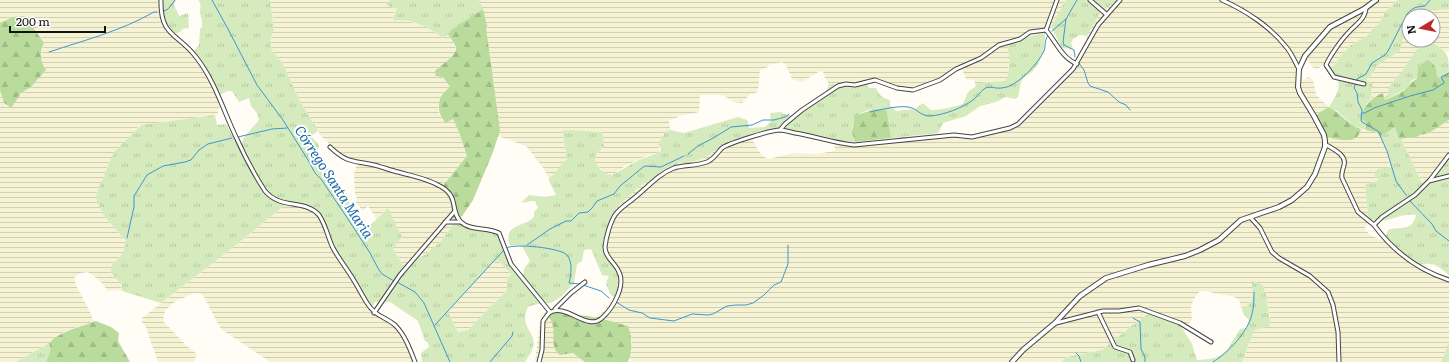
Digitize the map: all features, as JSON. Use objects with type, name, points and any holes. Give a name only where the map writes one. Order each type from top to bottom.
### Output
[{"type":"street","points":[[161,0],[165,26],[170,33],[196,56],[217,92],[242,150],[265,191],[278,201],[308,208],[318,215],[334,249],[367,303],[374,313],[394,324],[407,342],[415,362]]},
{"type":"street","points":[[1046,30],[1057,0]]},
{"type":"street","points":[[1090,0],[1106,14]]},
{"type":"street","points":[[550,312],[562,310],[591,322],[599,321],[606,314],[618,295],[620,281],[618,270],[607,256],[605,250],[606,240],[613,219],[619,210],[658,177],[673,168],[708,161],[727,145],[754,136],[780,130],[854,145],[954,134],[972,138],[1005,130],[1016,125],[1070,73],[1095,29],[1106,14],[1120,0]]},
{"type":"street","points":[[1222,0],[1244,11],[1274,35],[1288,49],[1299,69]]},
{"type":"street","points":[[1012,362],[1023,350],[1055,323],[1080,296],[1106,278],[1148,265],[1185,256],[1200,250],[1219,240],[1238,221],[1274,209],[1288,202],[1307,187],[1315,174],[1325,144],[1324,135],[1300,93],[1298,87],[1299,69],[1305,56],[1330,27],[1376,0]]},
{"type":"street","points":[[1364,84],[1334,77],[1326,66],[1332,53],[1347,34],[1363,18],[1366,7]]},
{"type":"street","points":[[1046,30],[1063,55],[1076,64]]},
{"type":"street","points":[[780,130],[802,110],[838,86],[875,80],[897,88],[914,90],[940,80],[956,69],[981,58],[999,45],[1020,39],[1030,32],[1046,30]]},
{"type":"street","points":[[1325,144],[1342,156],[1345,163],[1341,174],[1358,212],[1374,225],[1384,239],[1410,262],[1426,271],[1449,280]]},
{"type":"street","points":[[330,147],[349,161],[370,164],[415,176],[438,185],[452,196],[455,210],[460,222]]},
{"type":"street","points":[[1374,225],[1382,217],[1415,195],[1429,181],[1449,155]]},
{"type":"street","points":[[1429,181],[1449,176]]},
{"type":"street","points":[[374,313],[396,281],[455,210]]},
{"type":"street","points":[[1250,217],[1261,230],[1272,252],[1310,276],[1328,292],[1337,327],[1340,362]]},
{"type":"street","points":[[445,222],[460,222],[466,225],[499,233],[511,264],[550,312]]},
{"type":"street","points":[[539,362],[542,350],[543,321],[545,316],[557,308],[584,282]]},
{"type":"street","points":[[1055,323],[1098,312],[1140,308],[1180,322],[1211,342]]},
{"type":"street","points":[[1098,312],[1116,347],[1130,352],[1133,360]]},
{"type":"shaded area","points":[[0,0],[157,0],[161,21],[165,28],[172,37],[192,53],[205,71],[221,103],[217,115],[141,125],[109,163],[96,195],[104,216],[126,241],[123,253],[111,266],[111,272],[122,285],[121,291],[108,291],[100,281],[88,272],[81,273],[74,278],[92,319],[96,321],[64,332],[49,343],[16,362],[0,362],[0,90],[4,103],[7,106],[12,107],[21,93],[31,87],[46,70],[40,58],[44,43],[25,16],[13,17],[0,23]]},
{"type":"shaded area","points":[[270,0],[390,0],[386,4],[397,8],[394,13],[393,21],[403,20],[423,25],[443,38],[448,34],[453,42],[456,51],[444,64],[438,68],[440,76],[443,77],[450,87],[444,92],[438,105],[439,112],[446,123],[453,119],[467,156],[442,187],[450,201],[453,218],[456,220],[441,241],[425,255],[403,265],[393,249],[388,208],[376,218],[368,206],[363,211],[356,203],[357,199],[355,194],[354,173],[358,161],[346,159],[321,136],[299,99],[282,62],[272,51],[270,42],[274,29]]},
{"type":"shaded area","points":[[479,0],[1066,0],[1055,22],[1047,33],[1004,43],[1011,55],[1008,70],[1009,75],[1006,80],[995,83],[988,82],[975,84],[974,80],[966,79],[961,66],[950,71],[941,80],[910,88],[891,86],[879,79],[864,79],[854,83],[829,84],[823,72],[820,71],[802,82],[792,79],[786,65],[782,62],[768,65],[768,67],[760,70],[758,92],[750,94],[742,103],[734,102],[720,95],[700,95],[699,112],[679,116],[669,120],[670,130],[665,132],[658,145],[660,152],[649,155],[625,166],[614,174],[604,173],[596,164],[595,156],[604,146],[603,132],[571,130],[562,133],[567,159],[555,174],[549,178],[526,146],[498,136],[500,130],[486,27],[487,25]]},
{"type":"shaded area","points":[[1118,0],[1398,0],[1386,11],[1379,24],[1374,27],[1368,35],[1350,46],[1340,57],[1333,67],[1333,72],[1330,73],[1323,64],[1318,69],[1312,67],[1309,62],[1300,59],[1299,74],[1304,80],[1308,77],[1313,79],[1316,95],[1329,107],[1320,112],[1317,122],[1320,134],[1331,138],[1348,139],[1354,138],[1359,134],[1361,129],[1378,133],[1385,145],[1391,167],[1378,177],[1379,181],[1365,184],[1369,224],[1366,225],[1365,229],[1370,235],[1386,242],[1410,263],[1433,276],[1449,282],[1449,343],[1441,362],[1242,362],[1254,331],[1270,317],[1263,285],[1252,281],[1254,288],[1253,293],[1248,307],[1242,310],[1239,300],[1234,297],[1200,291],[1193,300],[1191,308],[1192,320],[1188,324],[1152,313],[1139,320],[1102,350],[1067,357],[1061,362],[631,362],[632,341],[595,318],[604,311],[615,296],[603,243],[611,217],[618,206],[640,185],[680,163],[709,155],[727,142],[750,135],[758,150],[764,157],[769,159],[792,153],[816,154],[835,151],[834,142],[851,143],[938,133],[938,135],[956,133],[966,137],[1008,129],[1016,125],[1024,114],[1063,78],[1079,56],[1087,36],[1100,13]]},
{"type":"shaded area","points":[[1441,9],[1449,9],[1449,50],[1446,52],[1441,48]]},
{"type":"shaded area","points":[[1401,32],[1401,48],[1419,48],[1416,50],[1389,94],[1384,98],[1383,94],[1377,95],[1370,101],[1372,87],[1366,80],[1374,72]]},
{"type":"shaded area","points":[[1449,120],[1449,153],[1434,172],[1422,183],[1401,139],[1429,133]]},
{"type":"shaded area","points":[[285,205],[308,209],[315,212],[356,283],[369,311],[392,324],[408,346],[414,362],[270,362],[221,329],[204,297],[199,293],[195,293],[176,301],[169,307],[165,311],[163,321],[187,346],[197,354],[194,362],[158,362],[145,325],[141,321],[142,318]]},
{"type":"shaded area","points":[[498,260],[511,274],[507,280],[507,290],[468,330],[458,332],[448,312],[490,265]]},
{"type":"shaded area","points":[[544,313],[550,317],[554,326],[554,347],[560,355],[573,353],[585,362],[535,362],[540,323]]},
{"type":"green space","points":[[157,0],[176,0],[174,5],[179,16],[188,13],[189,28],[182,29],[178,33],[169,33],[161,21]]},
{"type":"green space","points":[[198,0],[270,0],[274,29],[270,42],[272,51],[282,62],[299,99],[318,131],[311,136],[319,145],[318,156],[320,163],[322,166],[335,173],[336,187],[350,203],[355,217],[364,231],[388,208],[402,237],[393,249],[403,265],[425,255],[441,241],[456,220],[499,234],[501,246],[510,264],[521,279],[523,277],[524,269],[530,261],[522,246],[510,245],[508,238],[509,233],[516,227],[534,217],[534,212],[538,208],[535,201],[521,203],[529,195],[545,197],[556,195],[549,178],[567,159],[562,131],[571,130],[603,132],[604,146],[595,156],[595,160],[600,169],[605,173],[612,175],[639,160],[660,152],[661,149],[658,145],[665,132],[670,130],[684,133],[738,117],[747,120],[749,128],[765,127],[771,121],[770,113],[781,112],[787,115],[792,115],[825,95],[829,84],[846,84],[867,79],[866,85],[870,88],[876,88],[881,96],[890,100],[890,106],[896,111],[915,109],[923,103],[931,110],[961,105],[963,104],[968,92],[976,86],[975,84],[1006,80],[1008,77],[1010,57],[1009,51],[1003,43],[1045,33],[1045,38],[1041,58],[1033,71],[1025,76],[1022,81],[1018,97],[1015,99],[1006,97],[996,102],[980,106],[966,116],[943,123],[938,133],[891,138],[887,111],[885,109],[873,109],[859,115],[853,124],[852,130],[855,142],[831,141],[830,139],[807,134],[765,130],[727,142],[709,155],[696,161],[679,163],[641,185],[618,206],[611,217],[603,243],[606,256],[616,268],[618,275],[617,289],[614,297],[610,294],[606,283],[609,276],[602,275],[591,249],[584,250],[582,261],[577,264],[574,283],[562,296],[551,303],[537,304],[528,307],[525,320],[534,342],[532,351],[525,362],[422,362],[421,353],[429,347],[428,343],[425,341],[418,321],[390,302],[375,302],[369,311],[356,283],[333,251],[319,217],[315,212],[308,209],[285,205],[161,303],[122,291],[122,285],[111,272],[111,266],[123,253],[126,241],[104,216],[97,201],[96,195],[115,151],[141,125],[215,115],[217,125],[226,124],[239,147],[245,136],[259,120],[257,113],[251,106],[249,98],[239,102],[232,91],[227,91],[218,96],[205,71],[203,71],[199,61],[192,53],[199,45],[200,29],[202,27]],"holes":[[[498,260],[511,274],[507,280],[507,290],[468,330],[458,332],[448,312],[490,265]]]},
{"type":"green space","points":[[390,0],[479,0],[483,9],[443,38],[420,24],[400,20],[393,21],[397,8],[392,8],[386,4]]},
{"type":"green space","points":[[1066,0],[1118,0],[1100,13],[1087,36],[1080,35],[1073,39],[1071,43],[1073,49],[1062,48],[1051,27]]},
{"type":"green space","points":[[1398,0],[1449,0],[1449,9],[1401,8],[1400,51],[1379,64],[1366,80],[1373,84],[1370,101],[1368,102],[1360,119],[1366,122],[1366,130],[1354,126],[1337,111],[1329,107],[1337,94],[1339,85],[1333,72],[1333,67],[1350,46],[1368,35],[1374,27],[1379,24],[1386,11]]},
{"type":"green space","points":[[483,9],[487,25],[486,27],[500,130],[493,152],[473,200],[463,215],[456,220],[453,218],[450,201],[442,187],[467,156],[453,119],[446,123],[440,114],[440,99],[450,87],[443,77],[436,76],[435,71],[456,51],[455,44],[448,34],[450,31]]},
{"type":"green space","points":[[25,16],[44,43],[41,50],[41,56],[42,63],[46,70],[31,87],[21,93],[12,107],[10,107],[4,103],[0,90],[0,23],[13,17]]},
{"type":"green space","points":[[1419,48],[1441,48],[1448,57],[1449,73],[1440,79],[1437,77],[1437,73],[1412,80],[1408,87],[1385,100],[1384,98],[1389,94],[1388,88],[1403,70],[1416,50]]},
{"type":"green space","points":[[1427,60],[1435,67],[1437,77],[1440,78],[1449,73],[1449,120],[1429,133],[1416,137],[1399,139],[1395,127],[1380,136],[1378,133],[1366,130],[1366,122],[1360,119],[1368,103],[1374,97],[1383,93],[1385,100],[1403,91],[1417,79],[1418,68]]},
{"type":"green space","points":[[1329,107],[1352,125],[1361,129],[1357,137],[1351,140],[1342,140],[1320,134],[1316,116]]},
{"type":"green space","points":[[874,109],[885,109],[887,111],[891,138],[855,142],[852,132],[855,116]]},
{"type":"green space","points":[[1395,127],[1399,139],[1401,139],[1422,183],[1434,172],[1449,153],[1449,275],[1434,264],[1415,266],[1384,241],[1388,230],[1409,226],[1412,224],[1416,215],[1405,215],[1379,221],[1373,220],[1369,224],[1365,184],[1378,181],[1378,177],[1375,176],[1375,172],[1378,169],[1391,167],[1385,145],[1380,136]]},
{"type":"green space","points":[[1251,280],[1263,285],[1267,299],[1270,323],[1269,327],[1254,331],[1242,362],[1061,362],[1067,357],[1102,350],[1139,320],[1152,312],[1178,321],[1192,344],[1197,360],[1220,356],[1228,349],[1240,329],[1247,328],[1249,320],[1244,315],[1242,310],[1251,301],[1253,288]]},
{"type":"green space","points":[[553,311],[599,318],[628,326],[631,353],[628,362],[585,362],[573,353],[560,355],[554,346],[552,323],[544,313]]},
{"type":"green space","points":[[96,321],[111,327],[119,333],[118,341],[130,362],[46,362],[50,351],[49,343],[71,329]]},
{"type":"green space","points":[[49,343],[50,353],[46,362],[16,362]]},
{"type":"green space","points":[[1449,343],[1449,362],[1441,362],[1448,345]]},
{"type":"waterway","points":[[162,12],[168,9],[175,0]]},
{"type":"waterway","name":"Córrego Santa Maria","points":[[212,0],[257,85],[283,120],[315,173],[321,179],[348,219],[379,270],[382,274],[394,281]]},
{"type":"waterway","points":[[1052,31],[1066,19],[1077,0]]},
{"type":"waterway","points":[[1406,195],[1396,181],[1387,151],[1378,131],[1361,120],[1362,110],[1354,88],[1357,79],[1366,74],[1372,63],[1385,55],[1388,51],[1407,14],[1415,8],[1425,6],[1430,0]]},
{"type":"waterway","points":[[49,52],[116,30],[154,12],[157,12]]},
{"type":"waterway","points":[[1066,19],[1063,42],[1064,45],[1074,50],[1075,57]]},
{"type":"waterway","points":[[870,112],[891,108],[908,107],[930,116],[953,111],[973,100],[986,88],[1001,88],[1009,86],[1022,78],[1037,63],[1044,51],[1046,38],[1049,34]]},
{"type":"waterway","points":[[1078,62],[1084,70],[1090,86],[1108,92],[1119,102],[1126,105],[1130,110]]},
{"type":"waterway","points":[[1362,113],[1410,96],[1433,90],[1444,83],[1441,77],[1449,73]]},
{"type":"waterway","points":[[688,154],[698,146],[731,127],[752,125],[763,120],[774,120],[785,117],[789,114]]},
{"type":"waterway","points":[[238,137],[272,129],[287,128]]},
{"type":"waterway","points":[[127,238],[134,207],[134,196],[147,175],[163,166],[191,160],[199,150],[208,144],[232,138]]},
{"type":"waterway","points":[[527,245],[550,229],[566,221],[571,221],[579,213],[588,212],[597,201],[614,194],[620,186],[645,166],[661,167],[684,156]]},
{"type":"waterway","points":[[1409,200],[1432,224],[1436,231],[1449,241]]},
{"type":"waterway","points":[[616,302],[629,310],[642,313],[650,318],[674,321],[692,314],[713,314],[727,306],[753,303],[774,285],[781,282],[788,264],[788,245]]},
{"type":"waterway","points":[[506,248],[528,246],[547,248],[563,252],[569,258],[571,265],[569,283],[580,284]]},
{"type":"waterway","points":[[435,325],[503,251]]},
{"type":"waterway","name":"Córrego Santa Maria","points":[[397,282],[415,292],[424,303],[450,362]]},
{"type":"waterway","points":[[583,285],[601,291],[609,298]]},
{"type":"waterway","points":[[1213,362],[1231,348],[1242,335],[1250,321],[1253,311],[1254,292]]},
{"type":"waterway","points":[[1133,318],[1140,322],[1141,349],[1145,357],[1145,362]]},
{"type":"waterway","points":[[490,362],[512,336],[513,332]]},
{"type":"waterway","points":[[1076,353],[1081,362]]}]
